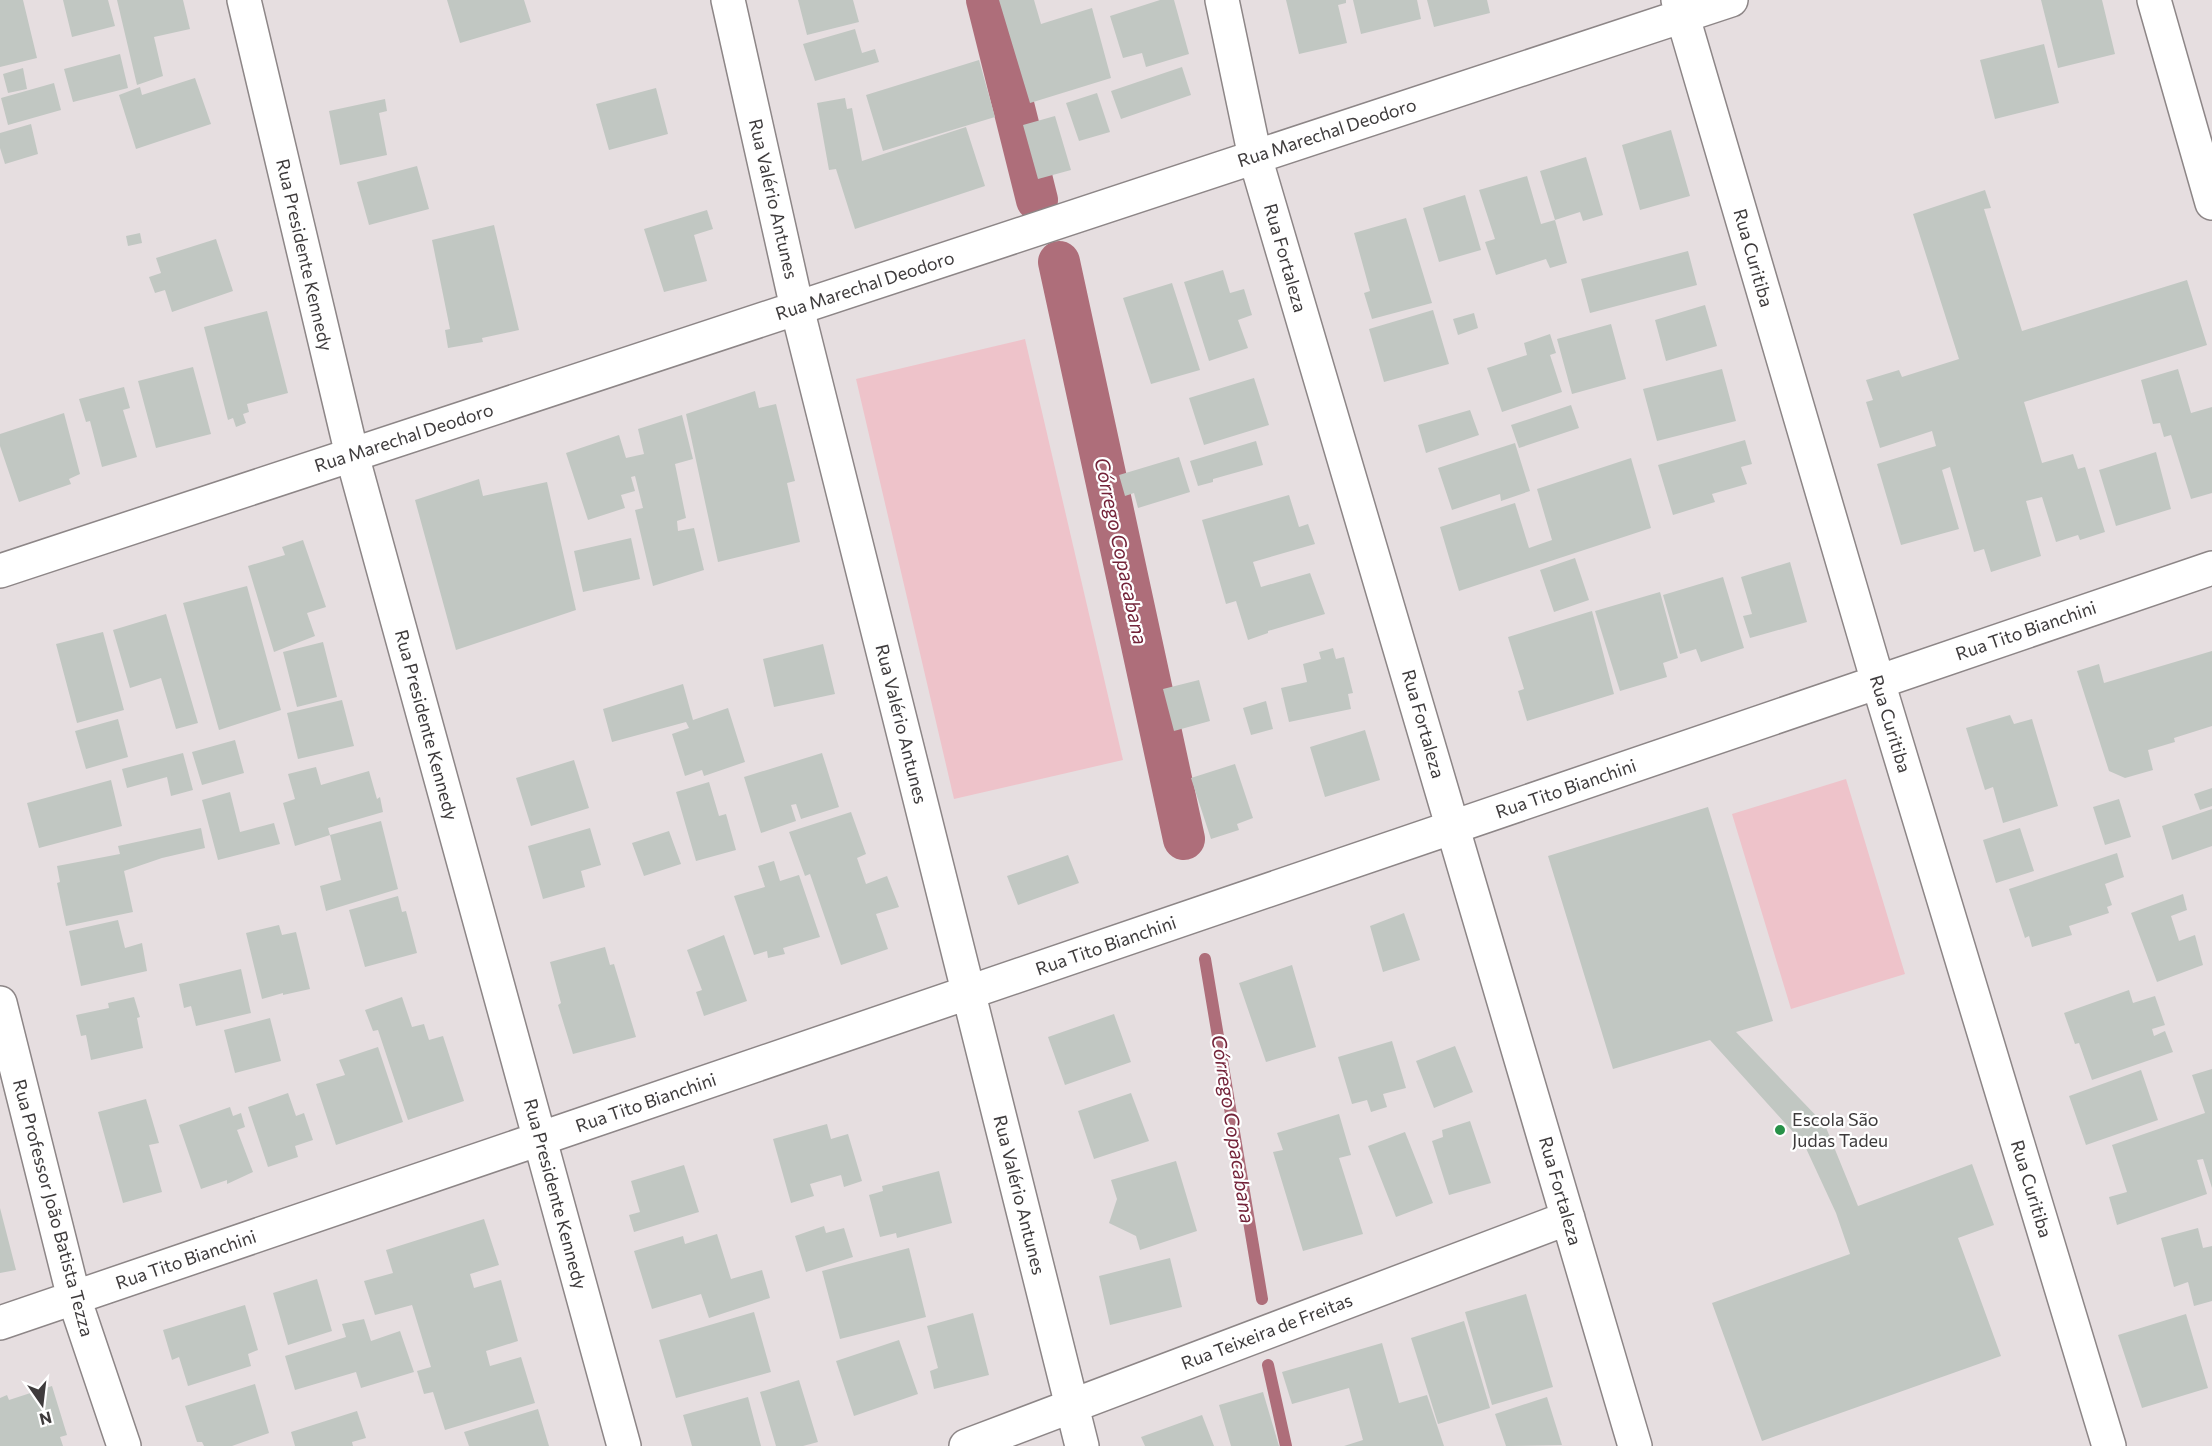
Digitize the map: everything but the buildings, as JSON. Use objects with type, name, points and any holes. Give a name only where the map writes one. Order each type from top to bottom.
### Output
[{"type":"street","name":"Rua Presidente Kennedy","points":[[244,0],[352,455],[624,1446]]},
{"type":"street","name":"Rua Valério Antunes","points":[[728,0],[797,308],[1082,1446]]},
{"type":"street","name":"Rua Fortaleza","points":[[1222,0],[1255,156],[1635,1446]]},
{"type":"street","name":"Rua Marechal Deodoro","points":[[0,571],[1255,156],[1680,8],[1731,0]]},
{"type":"street","points":[[2154,0],[2212,203]]},
{"type":"street","name":"Rua Curitiba","points":[[1680,8],[1878,682],[2109,1446]]},
{"type":"street","name":"Rua Tito Bianchini","points":[[0,1323],[2212,568]]},
{"type":"street","name":"Rua Professor João Batista Tezza","points":[[0,1003],[74,1298],[124,1446]]},
{"type":"street","name":"Rua Teixeira de Freitas","points":[[966,1446],[1568,1218]]},
{"type":"shaded area","points":[[1025,339],[1123,760],[954,799],[856,379]]},
{"type":"shaded area","points":[[1846,779],[1905,974],[1791,1009],[1732,814]]},
{"type":"waterway","name":"Córrego Copacabana","points":[[987,0],[1037,200]]},
{"type":"waterway","name":"Córrego Copacabana","points":[[1059,262],[1184,839]]},
{"type":"waterway","name":"Córrego Copacabana","points":[[1205,959],[1262,1299]]},
{"type":"waterway","name":"Córrego Copacabana","points":[[1268,1365],[1286,1446]]},
{"type":"place","name":"Escola São Judas Tadeu","points":[[1780,1130]]}]
